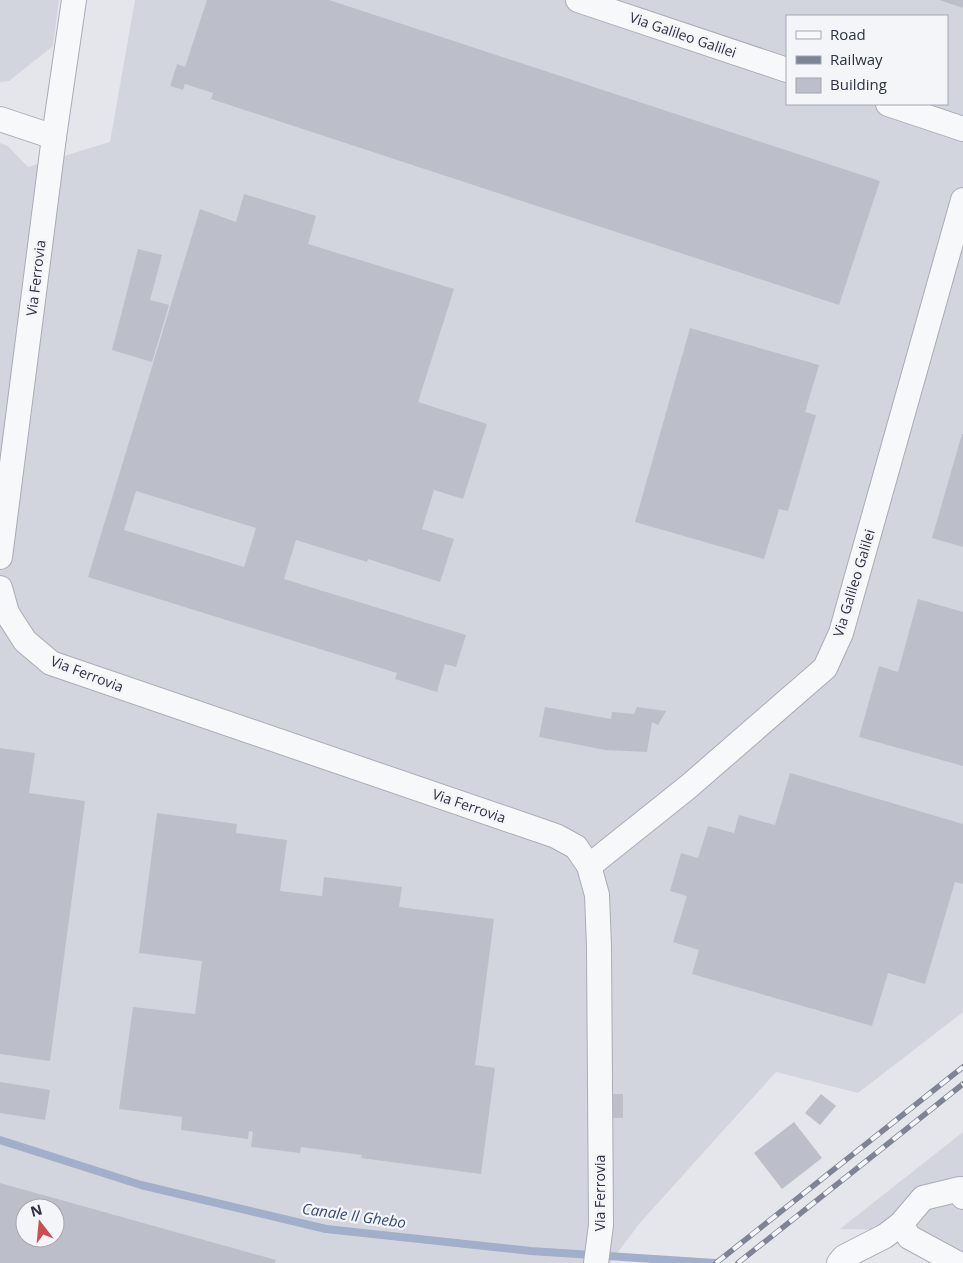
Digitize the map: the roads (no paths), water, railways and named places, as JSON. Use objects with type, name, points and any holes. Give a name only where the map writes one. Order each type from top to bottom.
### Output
[{"type":"street","name":"Via Ferrovia","points":[[0,556],[4,499],[74,0]]},
{"type":"street","name":"Via Galileo Galilei","points":[[578,0],[786,70]]},
{"type":"street","points":[[891,105],[963,129]]},
{"type":"street","points":[[0,119],[54,137]]},
{"type":"street","name":"Via Galileo Galilei","points":[[589,866],[688,787],[825,668],[841,633],[963,200]]},
{"type":"street","name":"Via Ferrovia","points":[[0,588],[7,613],[25,641],[51,663],[556,836],[576,848],[589,866],[597,895],[599,947],[600,1225],[598,1253]]},
{"type":"street","points":[[842,1260],[886,1236],[901,1224],[923,1198],[960,1189],[963,1197]]},
{"type":"street","points":[[901,1224],[909,1237],[958,1263]]},
{"type":"waterway","name":"Canale Il Ghebo","points":[[0,1140],[141,1185],[326,1229],[531,1251],[715,1263]]},
{"type":"railway","points":[[716,1263],[963,1067]]},
{"type":"railway","points":[[738,1263],[963,1084]]}]
